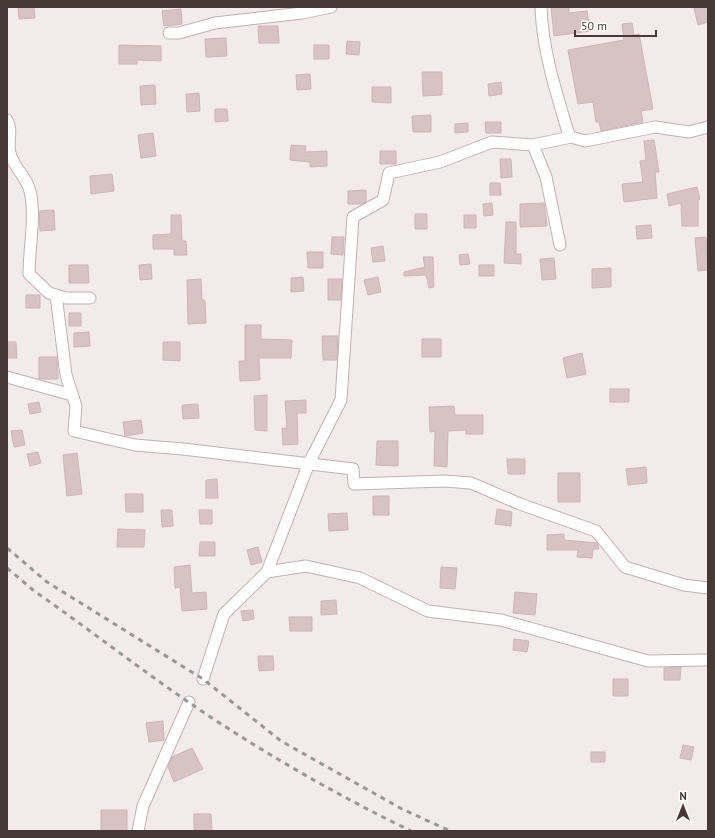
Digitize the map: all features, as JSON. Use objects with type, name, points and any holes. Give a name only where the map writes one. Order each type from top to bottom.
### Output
[{"type":"street","points":[[169,33],[179,33],[214,23],[302,13],[331,7]]},
{"type":"street","points":[[541,7],[551,68],[568,132],[571,137]]},
{"type":"street","points":[[7,120],[10,125],[10,153],[30,190],[33,227],[30,251],[30,274],[49,294],[66,298],[90,298]]},
{"type":"street","points":[[203,679],[224,614],[268,572],[309,463],[341,400],[353,217],[383,200],[389,173],[440,162],[492,142],[533,146],[571,137],[585,141],[655,127],[689,132],[708,127]]},
{"type":"street","points":[[533,146],[546,177],[560,245]]},
{"type":"street","points":[[56,295],[66,375],[76,406],[74,431],[90,436],[135,445],[353,469],[354,484],[444,481],[471,483],[520,504],[596,531],[625,567],[684,586],[708,588]]},
{"type":"street","points":[[7,377],[72,395]]},
{"type":"street","points":[[268,572],[306,566],[360,578],[428,611],[501,620],[648,661],[708,660]]},
{"type":"street","points":[[138,831],[143,806],[189,702]]},
{"type":"building","points":[[18,7],[34,7],[35,18],[19,19]]},
{"type":"building","points":[[551,7],[569,7],[569,13],[587,11],[590,31],[554,36]]},
{"type":"building","points":[[708,7],[708,22],[698,25],[694,8]]},
{"type":"building","points":[[181,9],[182,24],[164,26],[162,11]]},
{"type":"building","points":[[632,23],[634,35],[639,34],[653,109],[641,111],[643,122],[601,131],[599,122],[596,122],[593,102],[578,104],[568,50],[624,40],[622,24]]},
{"type":"building","points":[[258,26],[278,26],[279,43],[259,43]]},
{"type":"building","points":[[226,38],[227,56],[206,57],[205,39]]},
{"type":"building","points":[[347,41],[360,42],[359,55],[346,54]]},
{"type":"building","points":[[119,45],[161,46],[161,61],[137,60],[137,64],[119,64]]},
{"type":"building","points":[[314,45],[329,45],[329,59],[314,59]]},
{"type":"building","points":[[422,72],[442,72],[442,95],[423,96]]},
{"type":"building","points":[[310,74],[311,89],[297,90],[296,75]]},
{"type":"building","points":[[501,82],[502,94],[489,96],[488,84]]},
{"type":"building","points":[[155,85],[156,104],[141,105],[140,86]]},
{"type":"building","points":[[372,87],[391,87],[391,103],[372,102]]},
{"type":"building","points":[[199,93],[200,111],[187,112],[186,94]]},
{"type":"building","points":[[215,109],[227,109],[228,121],[215,122]]},
{"type":"building","points":[[431,115],[431,132],[413,132],[412,116]]},
{"type":"building","points":[[485,122],[501,122],[501,133],[486,133]]},
{"type":"building","points":[[468,123],[468,132],[455,133],[455,124]]},
{"type":"building","points":[[153,133],[156,156],[141,158],[138,135]]},
{"type":"building","points":[[654,140],[659,172],[655,172],[657,198],[624,202],[622,184],[643,182],[640,161],[646,160],[644,141]]},
{"type":"building","points":[[291,145],[306,146],[305,152],[327,151],[327,166],[310,167],[310,162],[290,160]]},
{"type":"building","points":[[380,151],[396,151],[396,164],[380,164]]},
{"type":"building","points":[[500,159],[511,159],[512,177],[501,178]]},
{"type":"building","points":[[112,174],[114,191],[91,194],[90,176]]},
{"type":"building","points":[[490,183],[500,183],[501,195],[490,195]]},
{"type":"building","points":[[697,187],[700,199],[698,200],[698,226],[682,226],[681,203],[669,206],[667,194]]},
{"type":"building","points":[[366,190],[366,202],[361,204],[348,204],[348,191]]},
{"type":"building","points":[[492,203],[493,215],[484,216],[483,204]]},
{"type":"building","points":[[544,203],[547,226],[520,227],[520,204]]},
{"type":"building","points":[[54,210],[55,230],[40,231],[39,211]]},
{"type":"building","points":[[415,214],[427,214],[427,229],[415,229]]},
{"type":"building","points":[[171,215],[181,215],[182,241],[186,241],[187,255],[174,255],[174,249],[153,249],[153,235],[171,234]]},
{"type":"building","points":[[464,215],[476,215],[476,228],[464,228]]},
{"type":"building","points":[[506,222],[516,222],[516,254],[521,254],[521,264],[504,263]]},
{"type":"building","points":[[651,225],[652,238],[637,239],[636,226]]},
{"type":"building","points":[[332,237],[344,237],[343,255],[331,254]]},
{"type":"building","points":[[706,237],[708,270],[698,271],[695,238]]},
{"type":"building","points":[[383,246],[385,261],[373,262],[371,248]]},
{"type":"building","points":[[307,252],[323,252],[323,268],[308,268]]},
{"type":"building","points":[[468,254],[470,264],[460,265],[459,255]]},
{"type":"building","points":[[423,257],[433,257],[434,287],[429,288],[426,275],[404,276],[404,272],[425,267]]},
{"type":"building","points":[[554,258],[556,279],[542,280],[540,259]]},
{"type":"building","points":[[151,264],[152,279],[140,280],[139,265]]},
{"type":"building","points":[[69,265],[88,265],[89,283],[69,283]]},
{"type":"building","points":[[479,265],[494,265],[494,276],[479,276]]},
{"type":"building","points":[[611,268],[611,287],[592,288],[592,269]]},
{"type":"building","points":[[303,277],[304,291],[291,292],[291,278]]},
{"type":"building","points":[[378,277],[381,292],[368,295],[364,280]]},
{"type":"building","points":[[201,279],[202,300],[205,300],[206,323],[188,324],[187,280]]},
{"type":"building","points":[[328,279],[342,279],[341,300],[328,300]]},
{"type":"building","points":[[26,295],[40,295],[40,308],[26,308]]},
{"type":"building","points":[[69,313],[81,313],[81,326],[69,326]]},
{"type":"building","points":[[245,325],[261,325],[261,339],[292,340],[291,358],[259,358],[260,380],[240,381],[239,361],[245,361]]},
{"type":"building","points":[[89,332],[90,346],[74,347],[74,333]]},
{"type":"building","points":[[322,336],[338,336],[337,360],[323,360]]},
{"type":"building","points":[[422,339],[441,339],[441,357],[422,357]]},
{"type":"building","points":[[7,342],[16,342],[17,358],[7,358]]},
{"type":"building","points":[[163,342],[180,342],[180,361],[163,360]]},
{"type":"building","points":[[582,353],[586,374],[567,378],[563,358]]},
{"type":"building","points":[[39,357],[57,357],[58,379],[39,379]]},
{"type":"building","points":[[610,389],[629,389],[629,402],[610,402]]},
{"type":"building","points":[[267,395],[267,431],[255,430],[254,396]]},
{"type":"building","points":[[306,400],[306,413],[297,413],[298,444],[283,445],[282,428],[287,428],[285,401]]},
{"type":"building","points":[[39,402],[41,412],[30,414],[28,404]]},
{"type":"building","points":[[198,404],[199,418],[183,419],[182,405]]},
{"type":"building","points":[[454,406],[455,415],[483,415],[483,434],[466,434],[466,430],[448,431],[447,467],[434,466],[435,431],[430,432],[429,407]]},
{"type":"building","points":[[141,420],[143,433],[125,436],[123,422]]},
{"type":"building","points":[[22,430],[25,445],[14,447],[11,431]]},
{"type":"building","points":[[377,441],[398,441],[398,466],[376,465]]},
{"type":"building","points":[[38,452],[41,463],[30,466],[27,454]]},
{"type":"building","points":[[77,453],[82,494],[67,496],[63,455]]},
{"type":"building","points":[[507,459],[525,459],[525,474],[508,474]]},
{"type":"building","points":[[646,467],[647,483],[628,485],[626,469]]},
{"type":"building","points":[[558,473],[580,473],[580,502],[558,502]]},
{"type":"building","points":[[217,479],[218,498],[206,498],[206,480]]},
{"type":"building","points":[[125,494],[143,494],[143,512],[126,512]]},
{"type":"building","points":[[373,496],[389,496],[389,515],[373,515]]},
{"type":"building","points":[[497,509],[512,512],[511,526],[495,524]]},
{"type":"building","points":[[161,510],[172,510],[173,526],[162,527]]},
{"type":"building","points":[[199,510],[212,510],[212,524],[200,524]]},
{"type":"building","points":[[347,513],[348,530],[329,531],[328,514]]},
{"type":"building","points":[[118,529],[145,530],[144,547],[117,547]]},
{"type":"building","points":[[564,534],[564,540],[597,543],[599,549],[593,549],[592,558],[577,557],[578,550],[547,550],[547,535]]},
{"type":"building","points":[[200,542],[215,542],[215,556],[199,556]]},
{"type":"building","points":[[258,547],[262,562],[251,565],[247,550]]},
{"type":"building","points":[[190,565],[192,593],[206,592],[207,609],[182,611],[180,587],[175,588],[174,567]]},
{"type":"building","points":[[441,567],[457,568],[455,589],[440,588]]},
{"type":"building","points":[[515,592],[537,594],[535,615],[513,613]]},
{"type":"building","points":[[336,600],[337,614],[321,615],[321,601]]},
{"type":"building","points":[[253,610],[254,619],[243,621],[241,611]]},
{"type":"building","points":[[289,617],[312,617],[312,631],[290,631]]},
{"type":"building","points":[[514,639],[529,641],[527,652],[513,650]]},
{"type":"building","points":[[258,656],[273,656],[274,670],[259,671]]},
{"type":"building","points":[[681,667],[680,680],[664,680],[664,668]]},
{"type":"building","points":[[613,679],[628,679],[628,696],[613,696]]},
{"type":"building","points":[[163,721],[164,740],[149,742],[146,723]]},
{"type":"building","points":[[683,745],[694,747],[691,760],[680,758]]},
{"type":"building","points":[[192,748],[203,769],[174,782],[168,767],[172,757]]},
{"type":"building","points":[[591,752],[605,752],[605,762],[591,762]]},
{"type":"building","points":[[101,810],[127,810],[127,831],[101,831]]},
{"type":"building","points":[[194,814],[211,814],[212,830],[194,831]]},
{"type":"railway","points":[[7,548],[47,582],[203,679],[281,741],[402,809],[450,831]]},
{"type":"railway","points":[[7,568],[33,590],[139,667],[228,728],[305,775],[357,804],[411,831]]}]
